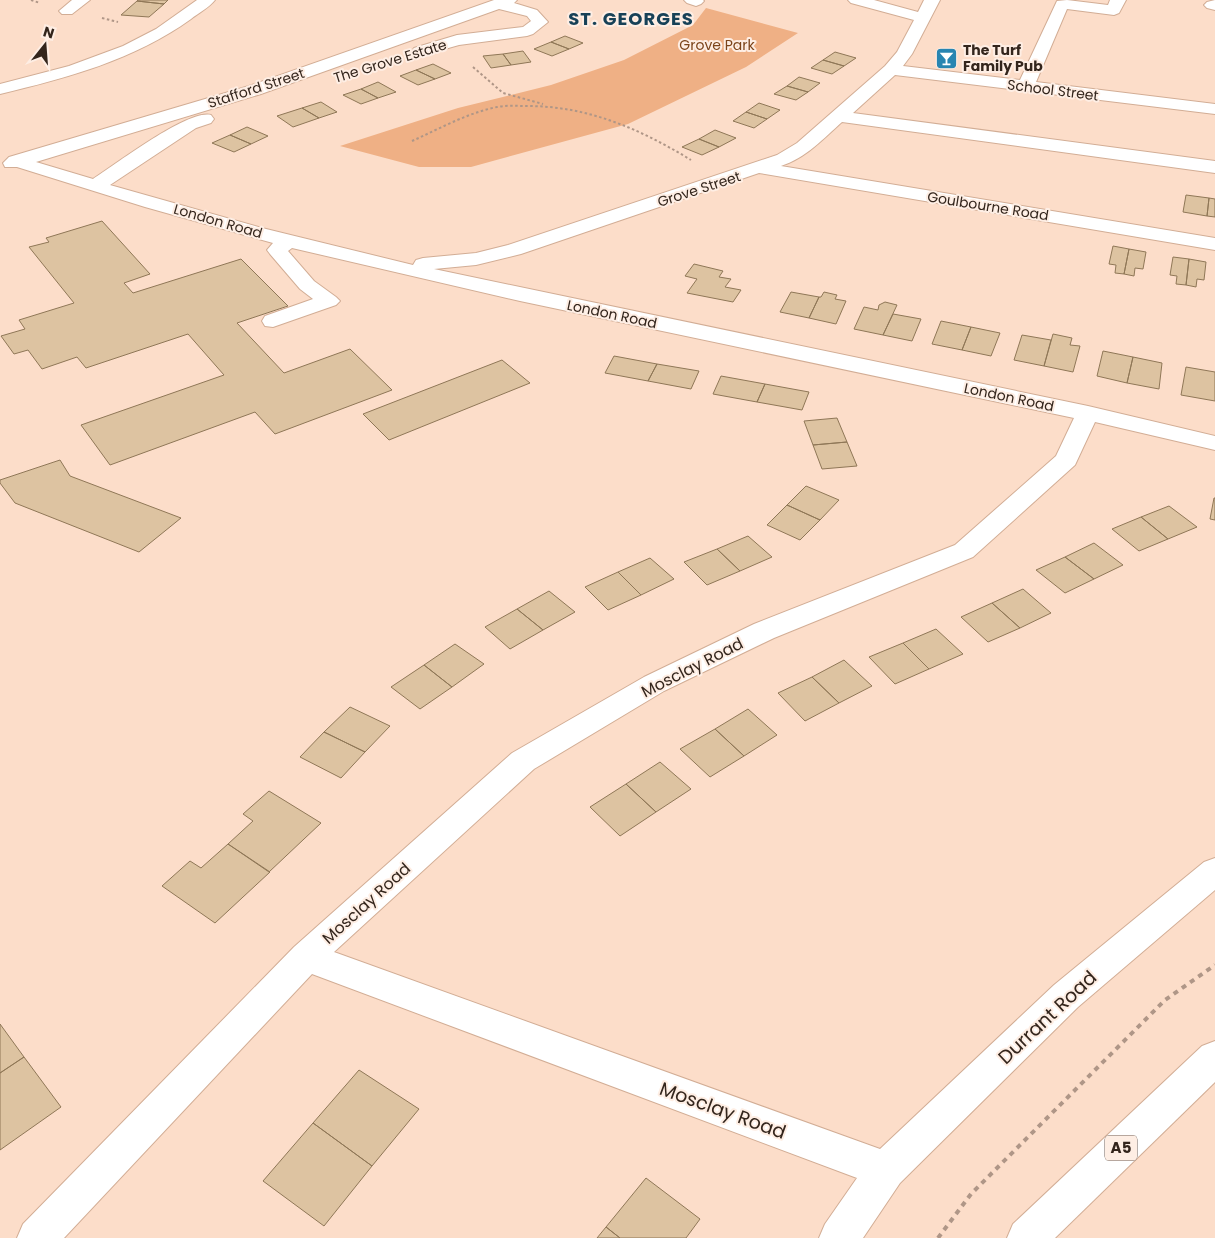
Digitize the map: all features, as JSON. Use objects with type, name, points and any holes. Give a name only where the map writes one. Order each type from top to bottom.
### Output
[{"type":"street","points":[[67,11],[82,0]]},
{"type":"street","points":[[0,89],[55,75],[111,57],[148,40],[207,0]]},
{"type":"street","points":[[856,0],[922,18]]},
{"type":"street","name":"Grove Street","points":[[399,266],[476,259],[514,250],[784,159],[803,147],[890,70],[904,54],[932,0]]},
{"type":"street","points":[[1024,87],[1062,4],[1114,10],[1118,0]]},
{"type":"street","name":"The Grove Estate","points":[[408,55],[457,40],[527,31],[540,22],[532,13],[504,2]]},
{"type":"street","name":"Stafford Street","points":[[8,164],[255,90],[504,2]]},
{"type":"street","name":"The Grove Estate","points":[[95,186],[190,124],[360,70]]},
{"type":"street","name":"School Street","points":[[890,70],[1215,109]]},
{"type":"street","points":[[839,116],[1215,167]]},
{"type":"street","name":"London Road","points":[[8,164],[95,186],[288,241],[599,312],[1088,413],[1215,443]]},
{"type":"street","name":"Goulbourne Road","points":[[760,168],[1215,244]]},
{"type":"street","points":[[273,321],[329,301],[307,285],[277,250],[288,241]]},
{"type":"street","name":"Mosclay Road","points":[[37,1238],[306,957],[523,761],[654,684],[764,631],[964,551],[1066,460],[1088,413]]},
{"type":"street","name":"Durrant Road","points":[[839,1238],[886,1170],[1066,996],[1215,871]]},
{"type":"street","name":"Mosclay Road","points":[[306,957],[886,1170]]},
{"type":"street","name":"A5","points":[[1027,1238],[1215,1058]]},
{"type":"path","points":[[67,11],[161,31]]},
{"type":"path","points":[[446,43],[503,93],[546,105],[588,112],[614,121],[671,148],[724,180]]},
{"type":"path","points":[[412,141],[497,107],[546,105]]},
{"type":"path","points":[[938,1238],[972,1194],[1165,1000],[1215,965]]},
{"type":"green space","name":"Grove Park","points":[[706,8],[798,33],[746,67],[628,124],[471,167],[419,167],[340,146],[458,108],[551,85],[624,60],[693,25]]},
{"type":"building","points":[[138,0],[168,0],[164,4]]},
{"type":"building","points":[[137,1],[164,4],[149,17],[121,15]]},
{"type":"building","points":[[565,36],[583,43],[569,49],[551,42]]},
{"type":"building","points":[[551,42],[569,49],[552,56],[534,49]]},
{"type":"building","points":[[523,51],[531,62],[511,65],[503,54]]},
{"type":"building","points":[[835,52],[856,58],[844,66],[823,60]]},
{"type":"building","points":[[503,54],[511,65],[491,68],[483,56]]},
{"type":"building","points":[[823,60],[844,66],[832,74],[811,68]]},
{"type":"building","points":[[433,64],[451,73],[435,79],[416,70]]},
{"type":"building","points":[[416,70],[435,79],[418,85],[400,76]]},
{"type":"building","points":[[799,77],[820,83],[808,92],[787,86]]},
{"type":"building","points":[[378,82],[396,92],[378,98],[361,89]]},
{"type":"building","points":[[787,86],[808,92],[796,100],[774,94]]},
{"type":"building","points":[[361,89],[378,98],[361,104],[343,95]]},
{"type":"building","points":[[321,102],[337,112],[319,118],[302,108]]},
{"type":"building","points":[[759,103],[780,110],[767,119],[746,112]]},
{"type":"building","points":[[302,108],[319,118],[293,127],[277,116]]},
{"type":"building","points":[[746,112],[767,119],[754,128],[733,121]]},
{"type":"building","points":[[247,127],[268,136],[251,144],[230,135]]},
{"type":"building","points":[[715,130],[736,138],[719,147],[699,139]]},
{"type":"building","points":[[230,135],[251,144],[234,152],[212,143]]},
{"type":"building","points":[[699,139],[719,147],[702,155],[682,147]]},
{"type":"building","points":[[1186,195],[1209,198],[1207,216],[1183,212]]},
{"type":"building","points":[[1209,198],[1215,199],[1215,217],[1207,216]]},
{"type":"building","points":[[102,221],[150,274],[124,283],[133,293],[241,259],[288,306],[237,323],[284,373],[350,349],[392,390],[275,434],[255,412],[110,465],[81,425],[224,375],[188,334],[86,368],[77,357],[42,369],[28,350],[14,354],[1,336],[25,329],[19,320],[74,303],[29,247],[49,242],[46,238]]},
{"type":"building","points":[[1113,246],[1129,249],[1124,274],[1115,273],[1116,265],[1109,264]]},
{"type":"building","points":[[1129,249],[1146,252],[1143,269],[1135,268],[1134,276],[1124,274]]},
{"type":"building","points":[[1173,257],[1189,259],[1186,285],[1176,284],[1177,276],[1170,275]]},
{"type":"building","points":[[1189,259],[1206,262],[1204,280],[1197,279],[1196,287],[1186,285]]},
{"type":"building","points":[[694,264],[723,271],[719,277],[731,279],[725,287],[741,290],[733,302],[687,293],[697,279],[685,276]]},
{"type":"building","points":[[791,292],[819,297],[809,318],[780,312]]},
{"type":"building","points":[[824,292],[837,295],[835,299],[846,301],[836,324],[809,318],[819,297]]},
{"type":"building","points":[[885,302],[897,305],[883,335],[854,329],[864,307],[878,310],[879,305]]},
{"type":"building","points":[[893,314],[921,319],[912,341],[883,335]]},
{"type":"building","points":[[941,321],[971,327],[962,350],[932,344]]},
{"type":"building","points":[[971,327],[1000,333],[991,356],[962,350]]},
{"type":"building","points":[[1053,334],[1072,338],[1070,345],[1080,346],[1073,372],[1044,366]]},
{"type":"building","points":[[1022,335],[1051,340],[1044,366],[1014,360]]},
{"type":"building","points":[[1103,351],[1133,357],[1127,383],[1097,376]]},
{"type":"building","points":[[614,356],[657,364],[648,381],[605,373]]},
{"type":"building","points":[[1133,357],[1162,363],[1159,389],[1127,383]]},
{"type":"building","points":[[502,360],[530,383],[389,440],[363,414]]},
{"type":"building","points":[[657,364],[699,371],[691,389],[648,381]]},
{"type":"building","points":[[1186,367],[1215,372],[1215,401],[1181,395]]},
{"type":"building","points":[[721,376],[765,384],[757,402],[713,394]]},
{"type":"building","points":[[765,384],[809,392],[802,410],[757,402]]},
{"type":"building","points":[[837,418],[847,442],[813,445],[804,421]]},
{"type":"building","points":[[847,442],[857,466],[822,469],[813,445]]},
{"type":"building","points":[[60,460],[70,476],[181,518],[139,552],[15,503],[0,483],[0,480]]},
{"type":"building","points":[[806,486],[839,500],[820,520],[787,505]]},
{"type":"building","points":[[1215,498],[1215,520],[1210,519]]},
{"type":"building","points":[[787,505],[820,520],[800,540],[767,525]]},
{"type":"building","points":[[1169,506],[1197,527],[1168,539],[1141,517]]},
{"type":"building","points":[[1141,517],[1168,539],[1139,551],[1112,529]]},
{"type":"building","points":[[748,536],[772,557],[740,571],[717,549]]},
{"type":"building","points":[[1094,543],[1123,565],[1094,579],[1065,557]]},
{"type":"building","points":[[717,549],[740,571],[707,585],[684,562]]},
{"type":"building","points":[[1065,557],[1094,579],[1065,593],[1036,570]]},
{"type":"building","points":[[650,558],[674,579],[641,595],[618,572]]},
{"type":"building","points":[[618,572],[641,595],[608,610],[585,587]]},
{"type":"building","points":[[1023,589],[1051,613],[1020,628],[992,603]]},
{"type":"building","points":[[549,591],[575,612],[543,630],[517,609]]},
{"type":"building","points":[[992,603],[1020,628],[988,642],[961,617]]},
{"type":"building","points":[[517,609],[543,630],[510,649],[485,627]]},
{"type":"building","points":[[936,629],[963,654],[929,669],[903,643]]},
{"type":"building","points":[[903,643],[929,669],[895,684],[869,657]]},
{"type":"building","points":[[455,644],[484,664],[452,687],[424,665]]},
{"type":"building","points":[[844,660],[872,686],[839,703],[812,677]]},
{"type":"building","points":[[424,665],[452,687],[420,709],[391,687]]},
{"type":"building","points":[[812,677],[839,703],[805,721],[778,693]]},
{"type":"building","points":[[350,707],[390,726],[365,752],[324,732]]},
{"type":"building","points":[[748,709],[777,735],[744,756],[715,729]]},
{"type":"building","points":[[715,729],[744,756],[710,777],[680,749]]},
{"type":"building","points":[[324,732],[365,752],[341,778],[300,757]]},
{"type":"building","points":[[660,762],[691,789],[656,812],[626,784]]},
{"type":"building","points":[[626,784],[656,812],[620,836],[590,807]]},
{"type":"building","points":[[269,791],[321,823],[269,872],[228,844],[253,821],[243,814]]},
{"type":"building","points":[[228,844],[270,872],[215,923],[162,886],[190,861],[201,868]]},
{"type":"building","points":[[0,1024],[24,1057],[0,1073]]},
{"type":"building","points":[[24,1057],[61,1107],[0,1150],[0,1073]]},
{"type":"building","points":[[359,1070],[419,1109],[372,1166],[313,1123]]},
{"type":"building","points":[[313,1123],[372,1166],[324,1226],[263,1181]]},
{"type":"building","points":[[646,1178],[700,1219],[686,1238],[620,1238],[606,1227]]},
{"type":"building","points":[[606,1227],[620,1238],[597,1238]]},
{"type":"place","name":"The Turf Family Pub","points":[[947,58]]},
{"type":"district","name":"ST. GEORGES","points":[[631,19]]}]
